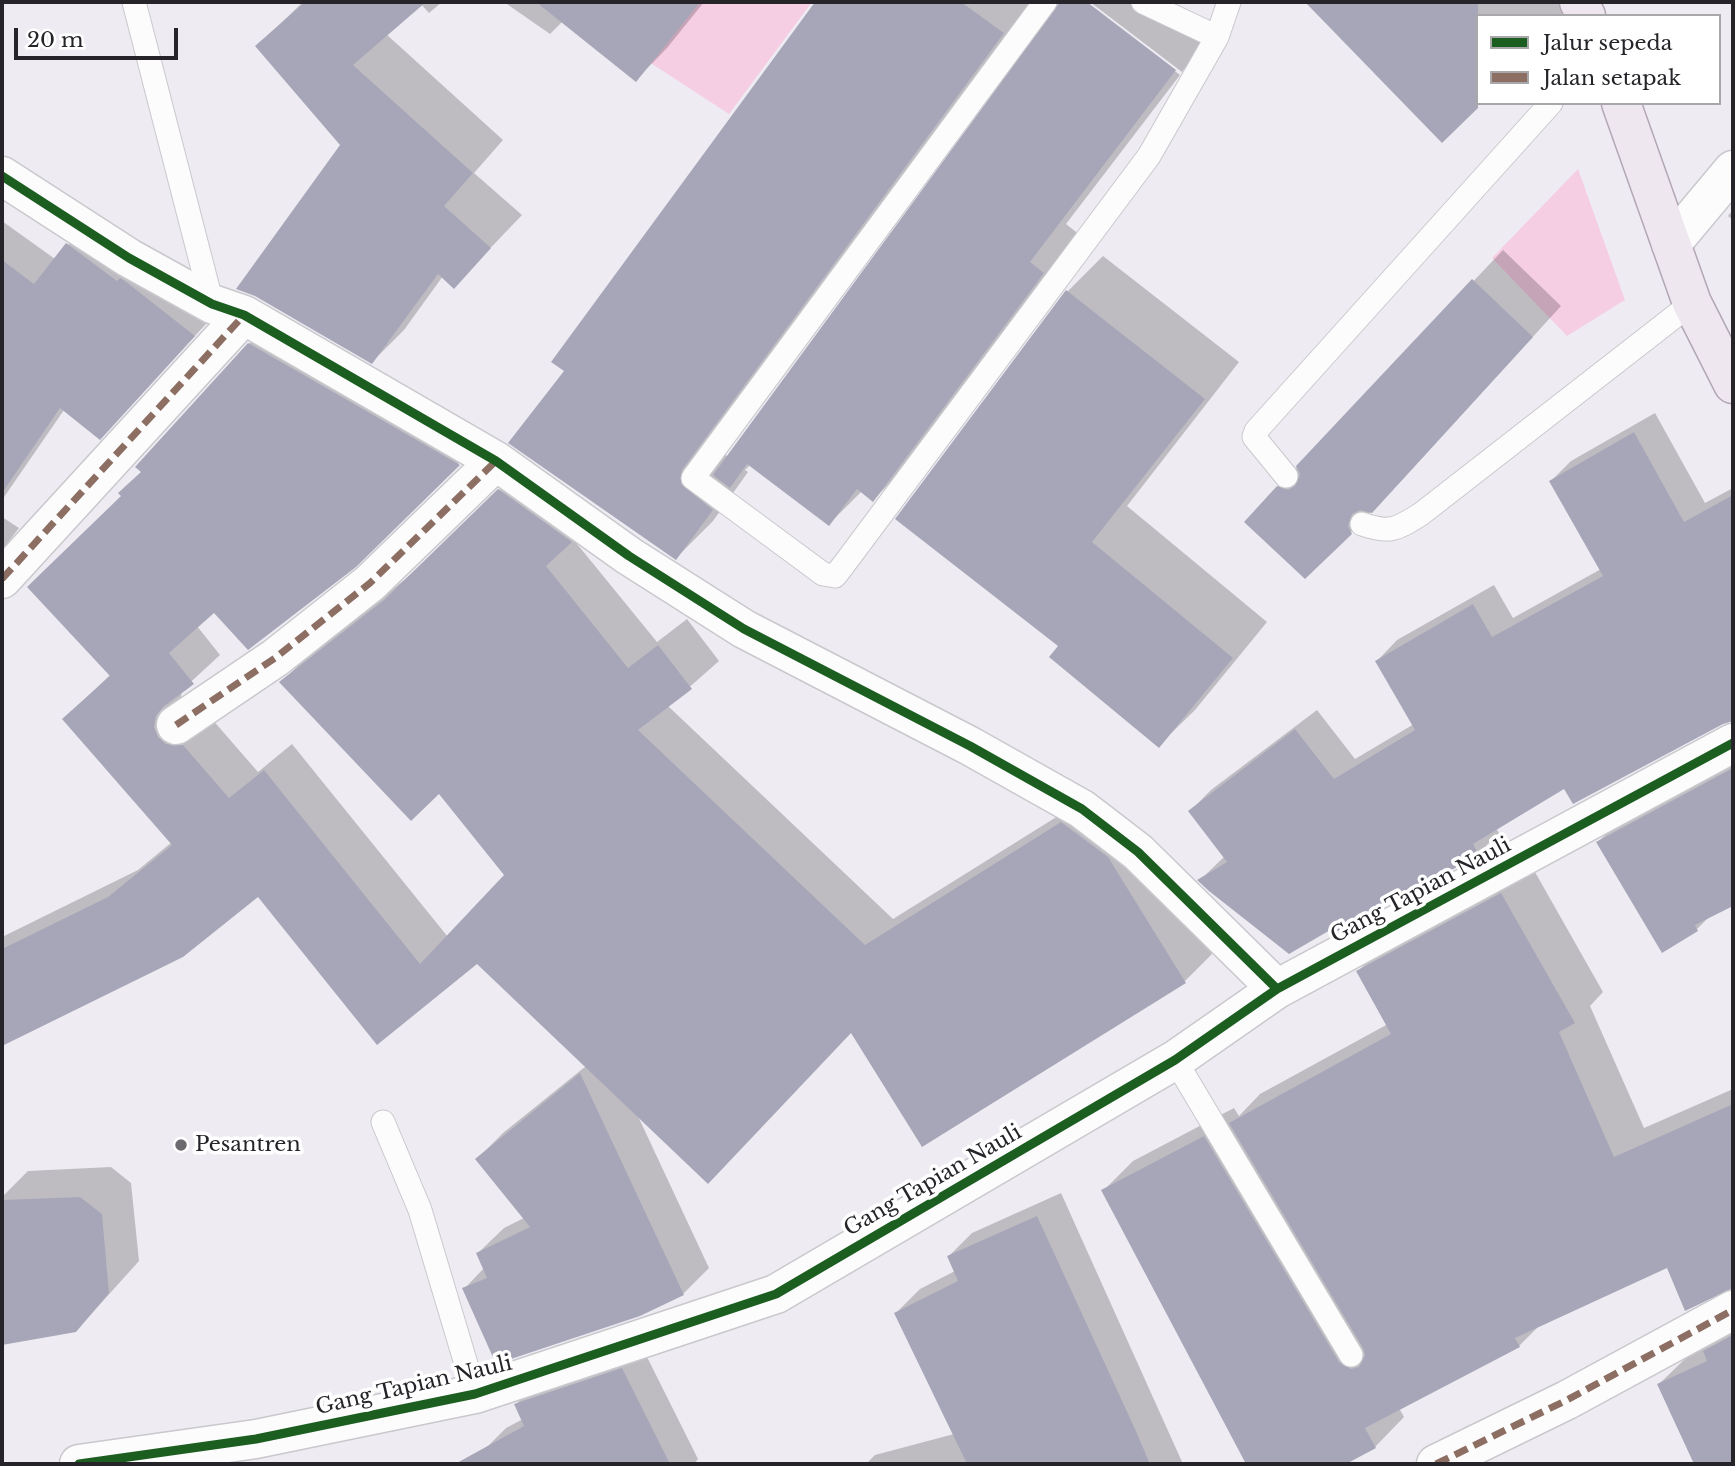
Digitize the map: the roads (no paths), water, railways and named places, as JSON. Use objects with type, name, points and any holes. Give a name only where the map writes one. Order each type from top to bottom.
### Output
[{"type":"main road","points":[[1622,105],[1692,303],[1733,384]]},
{"type":"street","points":[[1671,244],[1733,170]]},
{"type":"street","points":[[2,176],[129,258],[228,309],[496,461],[629,556],[744,629],[970,747],[1082,810],[1138,852],[1277,989]]},
{"type":"street","points":[[2,579],[228,309]]},
{"type":"street","points":[[176,725],[275,658],[370,583],[496,461]]},
{"type":"street","name":"Gang Tapian Nauli","points":[[79,1464],[256,1439],[475,1394],[776,1294],[1175,1060],[1277,989],[1733,743]]},
{"type":"street","points":[[1436,1464],[1567,1399],[1733,1310]]},
{"type":"lane","points":[[134,2],[228,309]]},
{"type":"lane","points":[[1045,2],[692,478],[823,574],[835,576],[1149,156],[1217,37],[1228,2]]},
{"type":"lane","points":[[1143,2],[1217,37]]},
{"type":"lane","points":[[1286,476],[1261,448],[1254,437],[1256,431],[1549,105]]},
{"type":"lane","points":[[1362,524],[1381,531],[1396,529],[1421,514],[1692,303]]},
{"type":"lane","points":[[1175,1060],[1350,1355]]},
{"type":"lane","points":[[383,1122],[420,1210],[475,1394]]},
{"type":"place","name":"Pesantren","points":[[181,1145]]}]
